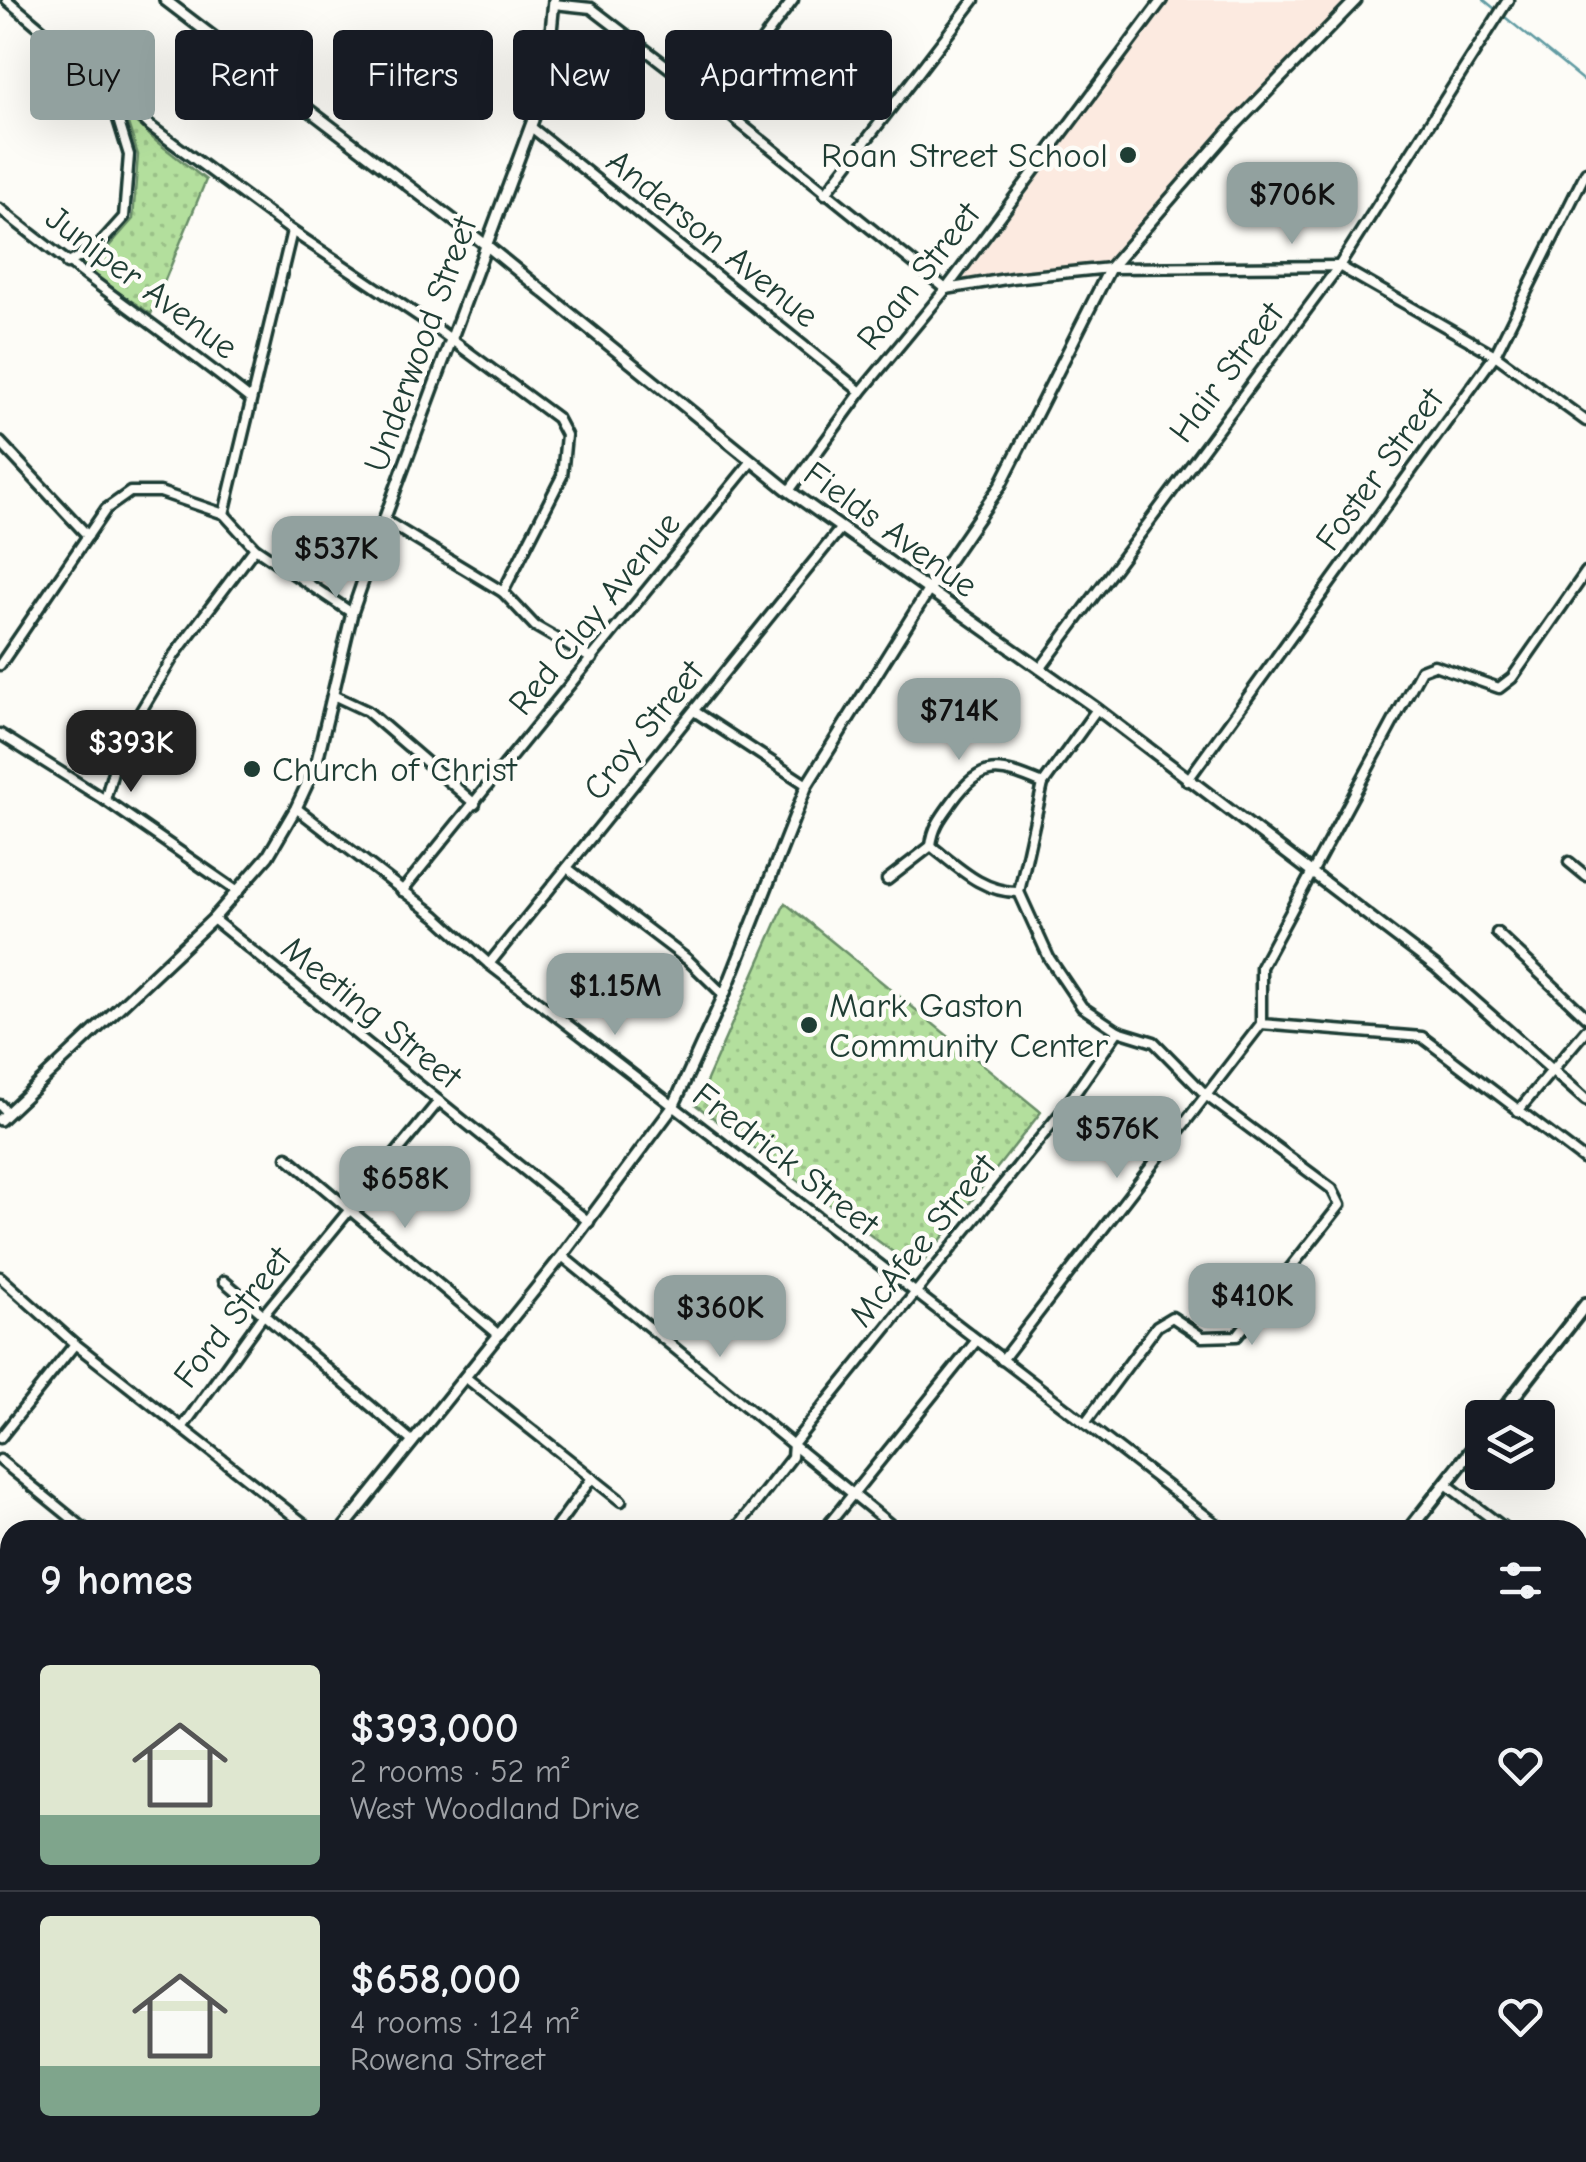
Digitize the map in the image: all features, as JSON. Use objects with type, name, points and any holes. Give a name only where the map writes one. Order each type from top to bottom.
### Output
[{"type":"main road","points":[[1512,1400],[1586,1304]]},
{"type":"main road","points":[[1417,1520],[1465,1459]]},
{"type":"street","points":[[7,0],[42,30]]},
{"type":"street","name":"Fields Avenue","points":[[165,0],[486,245],[789,491],[1097,709],[1455,982],[1586,1100]]},
{"type":"street","points":[[770,30],[793,0]]},
{"type":"street","points":[[826,194],[974,0]]},
{"type":"street","name":"Roan Street","points":[[789,491],[1162,0]]},
{"type":"street","points":[[350,1520],[589,1222],[674,1107],[724,995],[807,785],[928,591],[1000,486],[1110,268],[1230,130],[1356,0]]},
{"type":"street","name":"Hair Street","points":[[1040,669],[1339,266],[1508,0]]},
{"type":"street","points":[[554,2],[591,8],[665,65]]},
{"type":"street","name":"Underwood Street","points":[[2,1113],[213,920],[268,856],[296,808],[316,765],[352,612],[546,86],[554,2]]},
{"type":"street","points":[[67,264],[97,247],[124,218],[128,155],[118,120]]},
{"type":"street","points":[[144,120],[292,231],[452,340],[557,418],[566,435],[562,476],[503,592]]},
{"type":"street","points":[[736,120],[946,289],[1110,268],[1339,266],[1496,355],[1586,421]]},
{"type":"street","name":"Anderson Avenue","points":[[532,127],[861,392]]},
{"type":"street","name":"Foster Street","points":[[1187,781],[1496,355],[1586,172]]},
{"type":"street","name":"Juniper Avenue","points":[[0,209],[67,264],[250,399]]},
{"type":"street","points":[[224,514],[292,231]]},
{"type":"street","points":[[0,442],[88,536]]},
{"type":"street","name":"Red Clay Avenue","points":[[402,891],[751,462]]},
{"type":"street","points":[[0,665],[106,509],[130,492],[160,492],[224,514],[255,548],[352,612]]},
{"type":"street","points":[[384,520],[503,592],[536,626],[592,659]]},
{"type":"street","name":"Croy Street","points":[[489,964],[840,529]]},
{"type":"street","points":[[106,800],[120,746],[175,654],[255,548]]},
{"type":"street","points":[[1002,1360],[1262,1024],[1260,967],[1421,670],[1434,665],[1500,688],[1512,678],[1586,572]]},
{"type":"street","points":[[334,696],[368,712],[476,804]]},
{"type":"street","points":[[1085,1423],[1157,1326],[1172,1317],[1202,1337],[1237,1336],[1340,1205],[1332,1189],[1207,1096],[1154,1042],[1118,1031],[1082,1006],[1049,958],[1020,892],[1043,784],[1097,709]]},
{"type":"street","points":[[694,711],[807,785]]},
{"type":"street","points":[[0,734],[106,800],[238,892]]},
{"type":"street","points":[[887,880],[931,846],[932,830],[967,780],[996,770],[1043,784]]},
{"type":"street","name":"Fredrick Street","points":[[296,808],[436,916],[489,964],[1211,1520]]},
{"type":"street","points":[[931,846],[995,890],[1020,892]]},
{"type":"street","points":[[1569,862],[1586,876]]},
{"type":"street","points":[[567,868],[688,960],[724,995]]},
{"type":"street","name":"Meeting Street","points":[[213,920],[589,1222]]},
{"type":"street","points":[[1497,933],[1586,1017]]},
{"type":"street","points":[[1262,1024],[1422,1038],[1586,1162]]},
{"type":"street","points":[[1518,1111],[1586,1030]]},
{"type":"street","name":"McAfee Street","points":[[743,1520],[792,1457],[793,1444],[1064,1109],[1118,1031]]},
{"type":"street","name":"Ford Street","points":[[182,1428],[264,1314],[439,1102]]},
{"type":"street","points":[[287,1157],[499,1335]]},
{"type":"street","points":[[562,1256],[884,1520]]},
{"type":"street","points":[[0,1277],[76,1344],[299,1520]]},
{"type":"street","points":[[224,1280],[413,1442]]},
{"type":"street","points":[[832,1520],[977,1340]]},
{"type":"street","points":[[0,1438],[76,1344]]},
{"type":"street","points":[[466,1377],[621,1501]]},
{"type":"street","points":[[0,1460],[74,1520]]},
{"type":"street","points":[[561,1520],[592,1478]]},
{"type":"street","points":[[1446,1484],[1493,1520]]},
{"type":"shaded area","name":"Roan Street School","points":[[1164,0],[1356,0],[1322,32],[1110,268],[946,289]]},
{"type":"green space","points":[[127,120],[134,120],[206,180],[151,314],[79,266],[104,252],[133,219],[138,155]]},
{"type":"green space","points":[[785,903],[1041,1112],[917,1270],[696,1105]]},
{"type":"waterway","points":[[1484,0],[1586,83]]},
{"type":"place","name":"Roan Street School","points":[[1128,155]]},
{"type":"place","name":"Church of Christ","points":[[252,769]]},
{"type":"place","name":"Mark Gaston Community Center","points":[[809,1025]]}]
